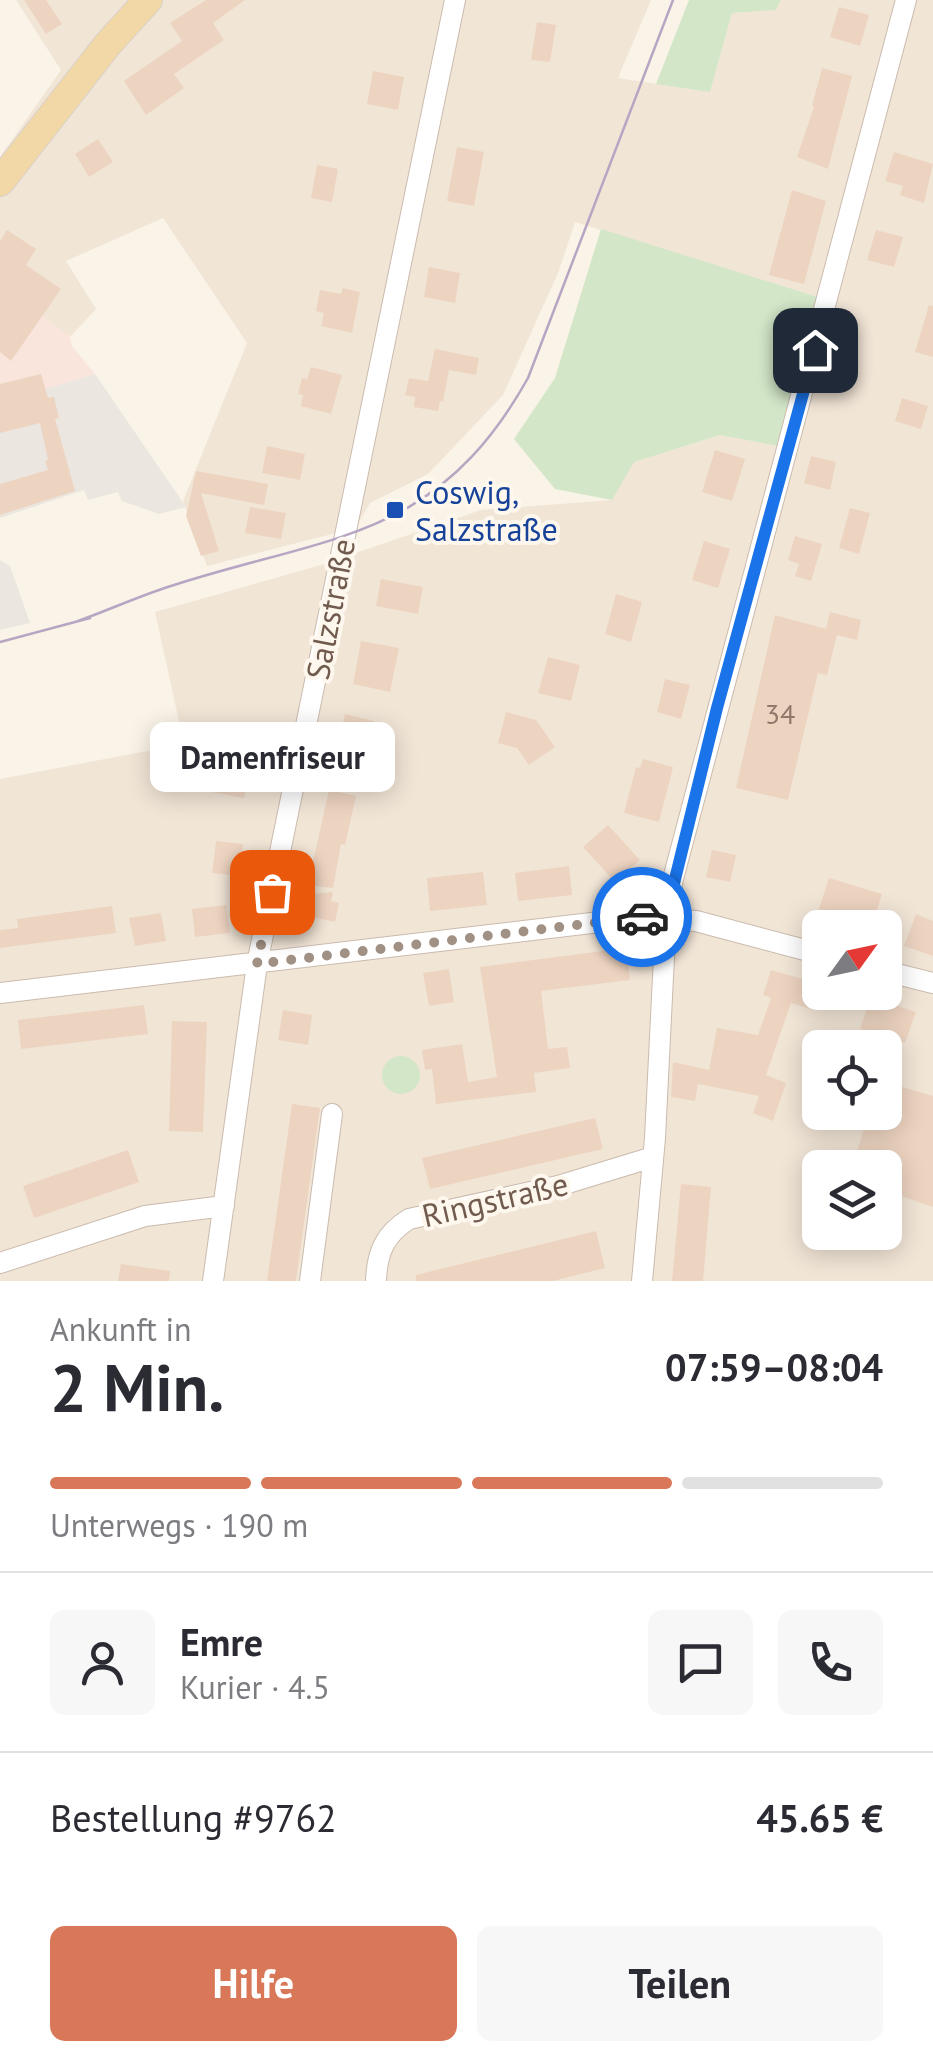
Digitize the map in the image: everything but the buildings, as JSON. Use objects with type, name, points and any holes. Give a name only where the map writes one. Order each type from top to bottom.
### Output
[{"type":"main road","points":[[0,182],[108,44],[148,0]]},
{"type":"street","name":"Salzstraße","points":[[214,1281],[257,964],[455,0]]},
{"type":"street","points":[[642,1281],[654,1157],[666,916],[717,708],[906,0]]},
{"type":"street","points":[[0,993],[642,916],[696,921],[802,949]]},
{"type":"street","points":[[902,975],[933,983]]},
{"type":"street","points":[[310,1281],[332,1114]]},
{"type":"street","name":"Ringstraße","points":[[376,1281],[383,1243],[393,1229],[410,1219],[558,1186],[654,1157]]},
{"type":"street","points":[[0,1264],[145,1216],[224,1206]]},
{"type":"shaded area","points":[[16,0],[651,0],[618,78],[710,92],[732,13],[776,10],[781,0],[933,0],[933,1281],[0,1281],[0,779],[184,744],[155,612],[321,565],[481,510],[612,500],[633,462],[721,435],[784,447],[827,300],[575,222],[558,273],[503,395],[428,474],[370,503],[359,522],[332,534],[207,566],[183,501],[247,343],[163,218],[66,261],[96,309],[70,337],[0,284],[0,157],[61,70]]},
{"type":"shaded area","points":[[0,284],[70,337],[72,346],[95,374],[0,403]]},
{"type":"shaded area","points":[[95,374],[186,507],[159,514],[122,501],[118,492],[88,500],[84,490],[0,518],[0,403]]},
{"type":"shaded area","points":[[0,560],[10,566],[30,623],[0,630]]},
{"type":"green space","points":[[689,0],[781,0],[776,10],[732,13],[710,92],[656,84]]},
{"type":"green space","points":[[601,229],[827,300],[784,447],[720,435],[634,462],[612,500],[555,489],[514,439],[555,378]]},
{"type":"green space","points":[[401,1056],[414,1062],[420,1075],[414,1088],[401,1094],[388,1088],[382,1075],[388,1062]]},
{"type":"tram line","points":[[78,621],[171,586],[330,541],[375,524],[417,502],[456,472],[493,432],[528,378],[673,0]]},
{"type":"tram line","points":[[0,642],[90,618]]},
{"type":"way so far","points":[[272,892],[257,964],[642,917]]},
{"type":"place","name":"Coswig, Salzstraße","points":[[395,510]]},
{"type":"place","name":"Damenfriseur","points":[[272,892]]},
{"type":"route","points":[[642,917],[666,916],[717,708],[815,350]]}]
